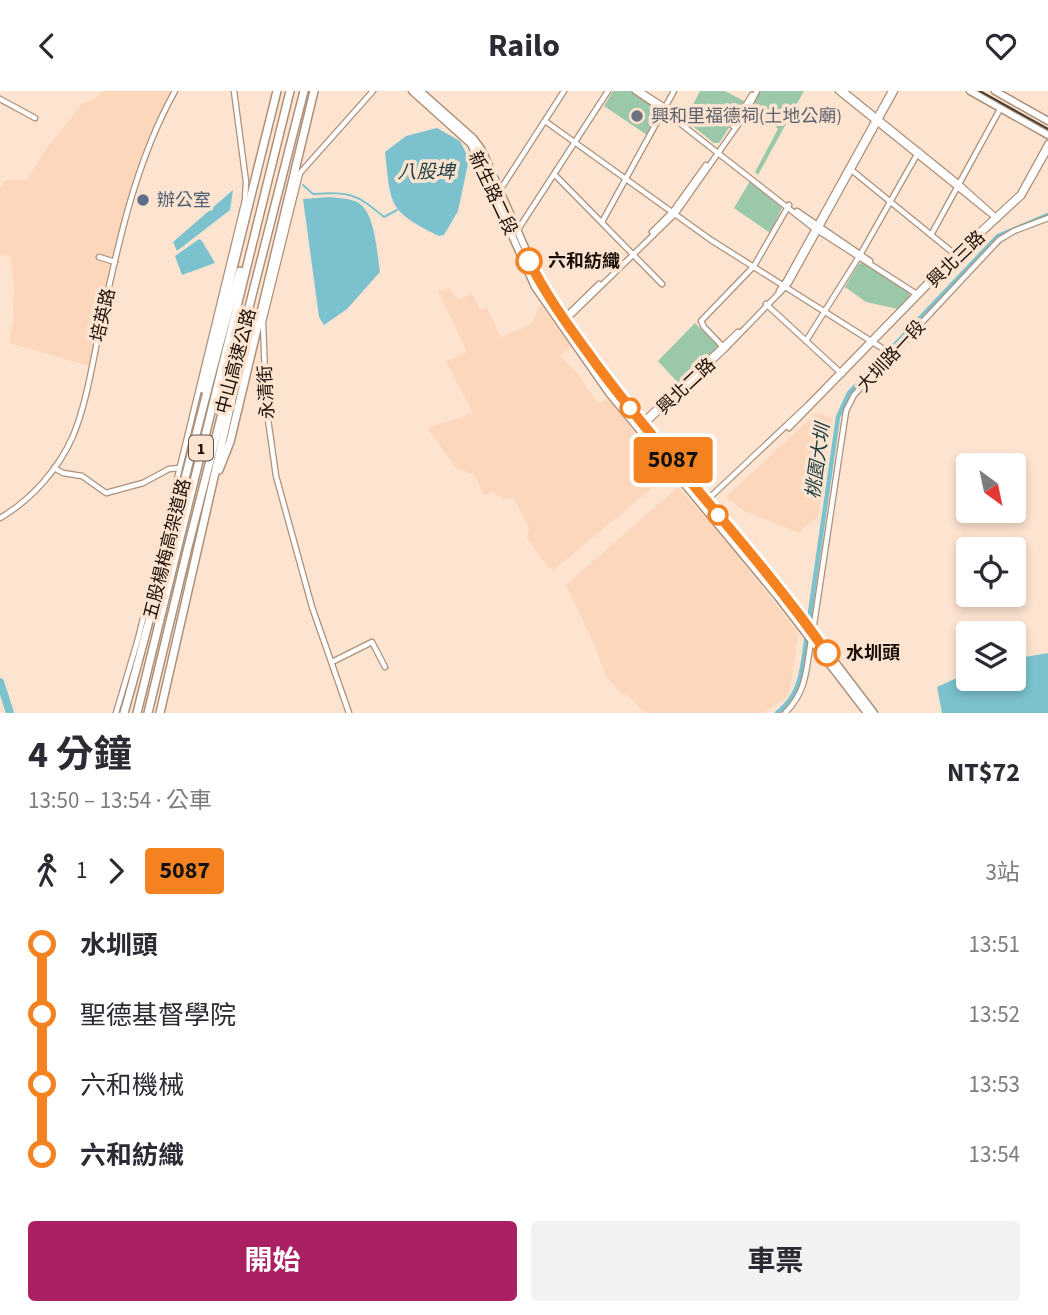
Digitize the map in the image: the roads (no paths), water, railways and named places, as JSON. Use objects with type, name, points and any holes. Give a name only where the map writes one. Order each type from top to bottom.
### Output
[{"type":"highway","points":[[192,446],[206,371],[277,91]]},
{"type":"highway","name":"中山高速公路","points":[[137,713],[290,91]]},
{"type":"highway","name":"中山高速公路","points":[[148,713],[304,91]]},
{"type":"highway","points":[[210,494],[230,442],[314,91]]},
{"type":"highway","name":"五股楊梅高架道路","points":[[124,713],[147,634],[223,328],[266,183]]},
{"type":"highway","name":"五股楊梅高架道路","points":[[160,713],[274,213]]},
{"type":"main road","name":"新生路二段","points":[[412,91],[471,144],[535,287],[563,322]]},
{"type":"main road","name":"新生路二段","points":[[420,91],[473,138],[545,293],[609,393],[641,425],[802,618],[874,713]]},
{"type":"main road","points":[[970,91],[1048,135]]},
{"type":"main road","points":[[995,91],[1048,121]]},
{"type":"main road","name":"新生路二段","points":[[706,503],[867,713]]},
{"type":"street","name":"培英路","points":[[0,518],[28,499],[54,468],[72,437],[85,398],[130,205],[151,142],[175,91]]},
{"type":"street","points":[[116,713],[138,639],[244,200],[246,182],[234,91]]},
{"type":"street","name":"永清街","points":[[349,713],[301,573],[276,476],[267,415],[263,322],[300,173],[373,91]]},
{"type":"street","points":[[499,191],[564,91]]},
{"type":"street","points":[[517,231],[608,91]]},
{"type":"street","points":[[635,91],[664,109]]},
{"type":"street","points":[[640,91],[817,229],[918,294]]},
{"type":"street","points":[[601,222],[674,91]]},
{"type":"street","points":[[563,322],[674,212],[742,120],[755,91]]},
{"type":"street","points":[[838,91],[996,218],[1020,194],[1048,143]]},
{"type":"street","points":[[844,91],[877,120]]},
{"type":"street","name":"興北二路","points":[[641,425],[724,348],[784,286],[893,91]]},
{"type":"street","points":[[0,99],[35,118]]},
{"type":"street","points":[[931,235],[999,111]]},
{"type":"street","points":[[545,121],[711,240],[882,348]]},
{"type":"street","name":"興北三路","points":[[841,373],[956,255],[1022,197],[1048,150]]},
{"type":"street","points":[[806,341],[918,153]]},
{"type":"street","points":[[850,168],[956,255]]},
{"type":"street","points":[[555,175],[662,285]]},
{"type":"street","points":[[724,348],[701,321],[754,266],[788,206]]},
{"type":"street","name":"大圳路一段","points":[[813,632],[846,411],[854,395],[999,240],[1048,218]]},
{"type":"street","points":[[99,257],[116,262]]},
{"type":"street","points":[[706,503],[809,410],[841,373],[767,305]]},
{"type":"street","points":[[54,468],[63,473],[82,476],[106,493],[143,483],[179,468]]},
{"type":"street","points":[[785,713],[798,700],[804,686],[811,641]]},
{"type":"street","points":[[332,662],[372,642],[385,667]]},
{"type":"water","name":"八股埤","points":[[437,128],[460,141],[469,159],[458,211],[444,235],[439,236],[410,220],[395,205],[391,196],[385,152],[406,136]]},
{"type":"water","points":[[233,190],[230,210],[177,251],[173,242]]},
{"type":"water","points":[[329,197],[357,202],[368,214],[380,272],[347,309],[324,325],[319,317],[303,199]]},
{"type":"water","points":[[199,239],[215,263],[182,275],[175,256]]},
{"type":"water","points":[[1048,653],[1048,713],[942,713],[937,687],[956,678],[956,691],[1026,691],[1026,657]]},
{"type":"waterway","points":[[303,185],[313,194],[336,193],[352,196],[384,217],[397,210]]},
{"type":"waterway","name":"桃園大圳","points":[[808,627],[838,417],[849,393],[998,236],[1048,215]]},
{"type":"waterway","name":"桃園大圳","points":[[777,713],[797,688],[807,635]]},
{"type":"waterway","points":[[0,682],[10,713]]},
{"type":"railway","points":[[980,91],[1048,129]]},
{"type":"place","name":"興和里福德祠(土地公廟)","points":[[637,116]]},
{"type":"place","name":"辦公室","points":[[143,200]]},
{"type":"place","name":"六和紡織","points":[[529,261]]},
{"type":"place","name":"水圳頭","points":[[827,653]]}]
